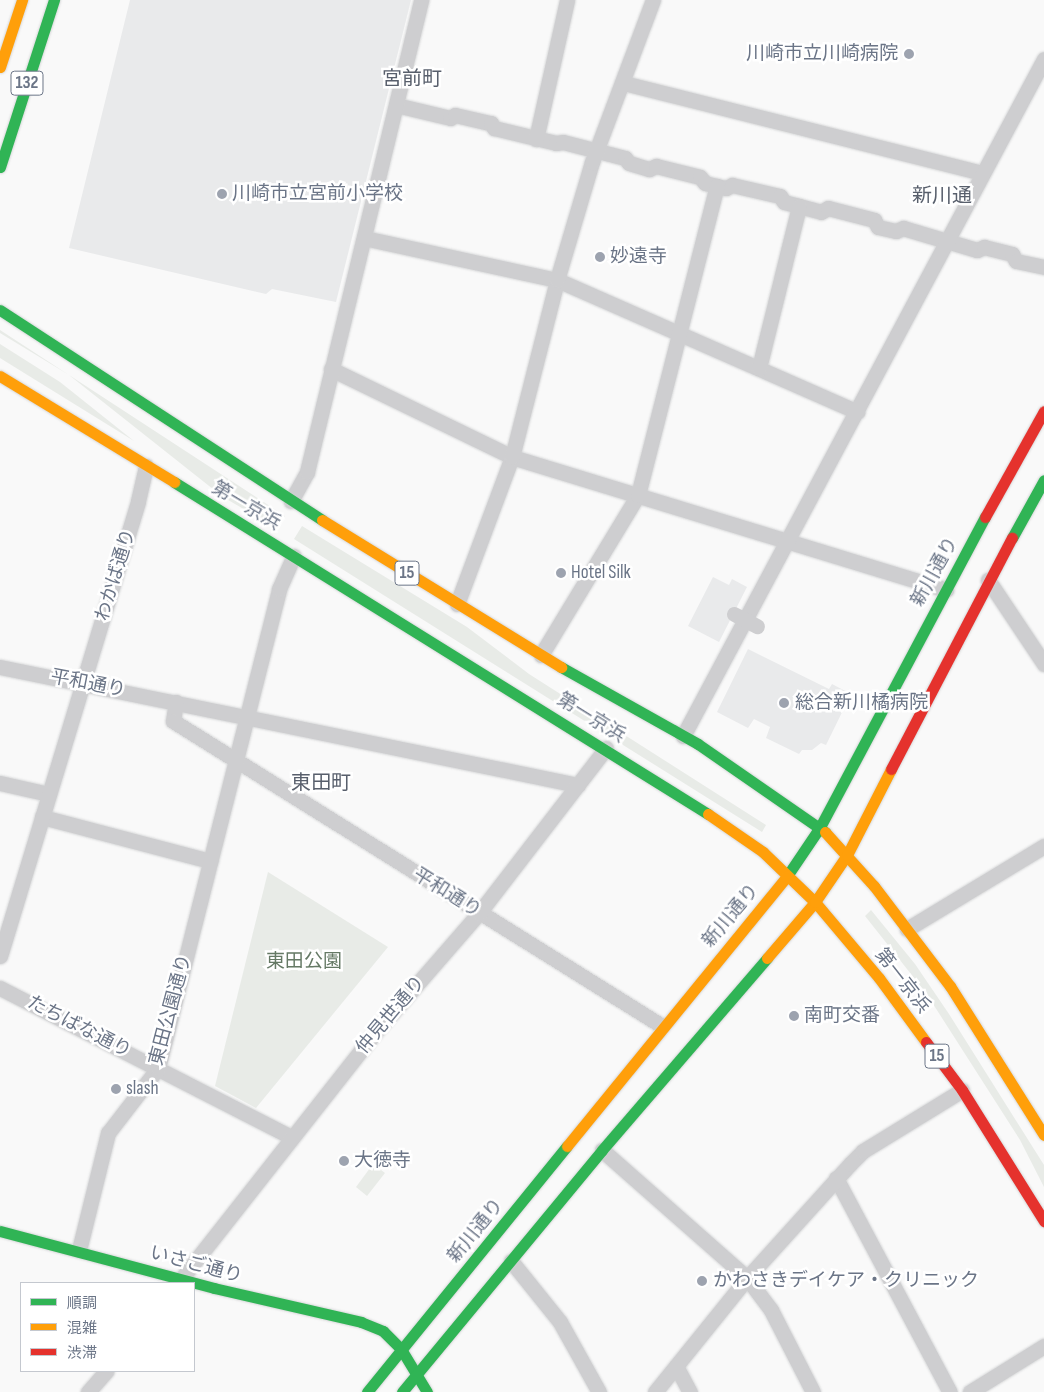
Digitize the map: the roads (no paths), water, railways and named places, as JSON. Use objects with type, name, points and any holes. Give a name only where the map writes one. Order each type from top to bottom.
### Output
[{"type":"main road","name":"132","points":[[0,67],[22,0]]},
{"type":"main road","name":"132","points":[[0,167],[54,0]]},
{"type":"main road","name":"第一京浜","points":[[0,310],[291,501],[541,655],[683,736],[820,827],[847,855],[950,986],[1044,1135]]},
{"type":"main road","name":"第一京浜","points":[[0,376],[606,748],[742,836],[789,874],[879,978],[962,1090],[1044,1221]]},
{"type":"main road","name":"新川通り","points":[[367,1392],[662,1026],[789,874],[820,827],[1044,411]]},
{"type":"main road","points":[[402,1392],[418,1375],[602,1150],[815,902],[847,855],[988,580],[1044,480]]},
{"type":"main road","points":[[946,590],[988,580]]},
{"type":"main road","name":"いさご通り","points":[[0,1231],[79,1250],[180,1281]]},
{"type":"main road","name":"いさご通り","points":[[195,1284],[353,1320],[384,1331],[401,1349]]},
{"type":"main road","points":[[401,1349],[427,1392]]},
{"type":"street","points":[[291,501],[307,472],[421,0]]},
{"type":"street","points":[[536,139],[567,0]]},
{"type":"street","points":[[456,604],[512,457],[558,280],[596,153],[624,83],[652,0]]},
{"type":"street","points":[[683,736],[790,540],[946,239],[1044,59]]},
{"type":"street","points":[[624,83],[981,173]]},
{"type":"street","points":[[396,104],[450,118],[455,115],[491,123],[494,128],[536,139],[562,142],[596,153],[626,158],[630,163],[649,168],[656,166],[700,177],[705,183],[717,186],[726,188],[732,185],[780,196],[784,202],[821,212],[828,208],[874,220],[878,227],[896,231],[904,228],[946,239],[977,250],[984,247],[1012,254],[1016,261],[1044,267]]},
{"type":"street","points":[[541,655],[638,495],[677,332],[717,186]]},
{"type":"street","points":[[759,368],[799,206]]},
{"type":"street","points":[[364,238],[558,280],[856,412]]},
{"type":"street","points":[[332,369],[512,457],[790,540],[946,590]]},
{"type":"street","name":"わかば通り","points":[[83,683],[146,466]]},
{"type":"street","points":[[235,757],[279,589],[294,556]]},
{"type":"street","points":[[988,580],[1044,664]]},
{"type":"street","points":[[734,614],[757,626]]},
{"type":"street","name":"平和通り","points":[[1,670],[83,683],[578,785]]},
{"type":"street","points":[[0,956],[83,683]]},
{"type":"street","name":"平和通り","points":[[176,702],[173,721],[235,757],[479,913],[662,1026]]},
{"type":"street","name":"仲見世通り","points":[[180,1281],[291,1137],[391,1014],[479,913],[606,748]]},
{"type":"street","name":"東田公園通り","points":[[79,1250],[108,1133],[158,1068],[235,757]]},
{"type":"street","points":[[0,783],[49,794]]},
{"type":"street","points":[[42,818],[210,861]]},
{"type":"street","points":[[907,929],[1044,846]]},
{"type":"street","name":"たちばな通り","points":[[0,988],[291,1137]]},
{"type":"street","points":[[655,1392],[747,1278],[836,1178],[863,1151],[962,1090]]},
{"type":"street","points":[[602,1150],[747,1278],[771,1310],[813,1392]]},
{"type":"street","points":[[836,1178],[950,1392]]},
{"type":"street","points":[[512,1261],[560,1322],[599,1392]]},
{"type":"street","points":[[970,1392],[1044,1346]]},
{"type":"street","points":[[676,1366],[690,1392]]},
{"type":"street","points":[[88,1392],[105,1372]]},
{"type":"place","name":"川崎市立川崎病院","points":[[909,54]]},
{"type":"place","name":"川崎市立宮前小学校","points":[[222,194]]},
{"type":"place","name":"妙遠寺","points":[[600,257]]},
{"type":"place","name":"Hotel Silk","points":[[561,573]]},
{"type":"place","name":"総合新川橘病院","points":[[784,703]]},
{"type":"place","name":"南町交番","points":[[794,1016]]},
{"type":"place","name":"slash","points":[[116,1089]]},
{"type":"place","name":"大徳寺","points":[[344,1161]]},
{"type":"place","name":"かわさきデイケア・クリニック","points":[[702,1281]]},
{"type":"district","name":"宮前町","points":[[412,79]]},
{"type":"district","name":"新川通","points":[[942,196]]},
{"type":"district","name":"東田町","points":[[321,783]]},
{"type":"park label","name":"東田公園","points":[[304,962]]}]
